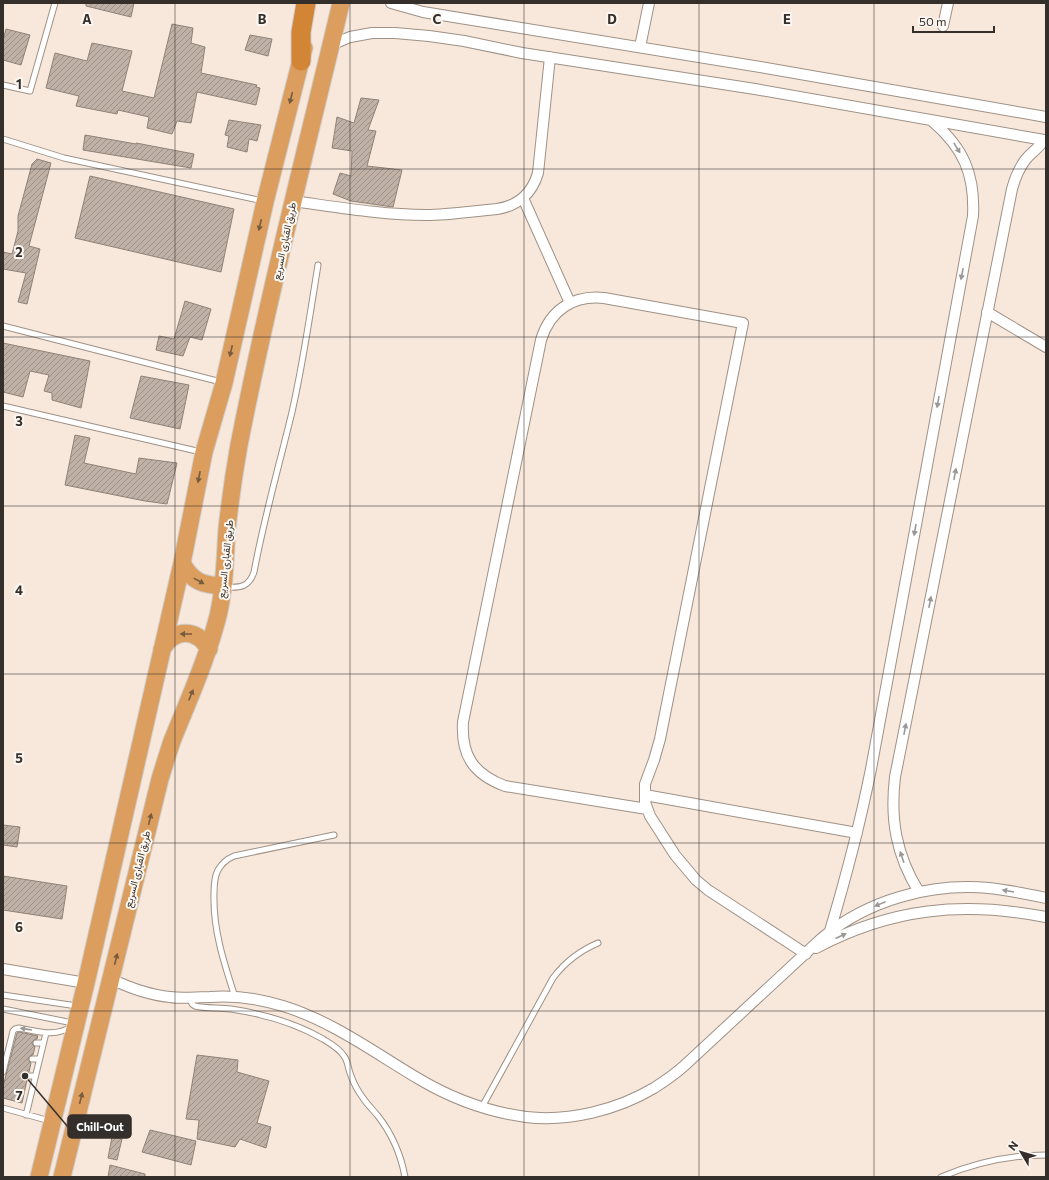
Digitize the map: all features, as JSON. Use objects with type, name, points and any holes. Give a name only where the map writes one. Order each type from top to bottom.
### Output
[{"type":"highway","points":[[301,61],[301,32],[306,3]]},
{"type":"highway","points":[[39,1177],[86,983],[182,562],[204,452],[224,383],[265,202],[315,3]]},
{"type":"highway","name":"طريق القبارى السريع","points":[[62,1177],[160,779],[171,743],[209,649],[218,615],[224,586],[227,529],[236,464],[244,424],[292,201],[341,3]]},
{"type":"highway","points":[[182,562],[185,569],[196,580],[209,585],[224,586]]},
{"type":"highway","points":[[162,649],[173,636],[181,634],[198,636],[209,649]]},
{"type":"street","points":[[391,3],[423,12],[766,68],[1046,117]]},
{"type":"street","points":[[640,47],[648,3]]},
{"type":"street","points":[[943,26],[948,3]]},
{"type":"street","points":[[331,45],[361,34],[383,32],[429,36],[464,41],[522,53],[755,89],[1044,140],[1020,169],[1015,178],[1012,189],[893,792],[894,822],[900,852],[911,880],[919,892]]},
{"type":"street","points":[[292,201],[388,213],[428,215],[504,208],[517,202],[523,198],[532,187],[538,173],[550,57]]},
{"type":"street","points":[[830,931],[857,833],[871,769],[973,216],[973,192],[968,169],[962,155],[943,130],[931,120]]},
{"type":"street","points":[[523,198],[570,303]]},
{"type":"street","points":[[647,809],[505,786],[492,781],[480,773],[471,762],[465,749],[462,736],[541,340],[548,322],[555,314],[570,303],[590,297],[604,298],[743,323],[660,739],[644,788],[647,809],[650,816],[675,856],[696,880],[722,900],[806,954]]},
{"type":"street","points":[[987,312],[1046,348]]},
{"type":"street","points":[[645,795],[857,833]]},
{"type":"street","points":[[111,979],[138,991],[154,995],[190,998],[211,996],[235,997],[282,1005],[305,1013],[326,1023],[433,1087],[461,1099],[526,1117],[564,1117],[601,1110],[636,1097],[654,1088],[684,1066],[830,931],[866,910],[892,899],[919,892],[948,888],[972,887],[1007,890],[1046,898]]},
{"type":"street","points":[[806,954],[829,941],[872,924],[929,911],[956,909],[1008,910],[1046,916]]},
{"type":"street","points":[[3,969],[86,983]]},
{"type":"lane","points":[[3,85],[30,91],[55,3]]},
{"type":"lane","points":[[3,139],[64,158],[265,202]]},
{"type":"lane","points":[[224,586],[235,588],[245,585],[252,577],[254,572],[262,528],[292,411],[318,265]]},
{"type":"lane","points":[[3,326],[224,383]]},
{"type":"lane","points":[[3,406],[204,452]]},
{"type":"lane","points":[[235,997],[219,946],[214,917],[214,881],[218,868],[234,856],[334,835]]},
{"type":"lane","points":[[482,1106],[553,978],[568,961],[598,943]]},
{"type":"lane","points":[[3,995],[80,1006]]},
{"type":"lane","points":[[190,998],[192,1004],[195,1006],[250,1012],[294,1024],[316,1035],[339,1050],[348,1064],[353,1081],[363,1099],[379,1117],[392,1138],[401,1161],[405,1177]]},
{"type":"lane","points":[[3,1009],[76,1023]]},
{"type":"lane","points":[[4,1074],[12,1043],[13,1031],[17,1028],[54,1033],[62,1032],[76,1023]]},
{"type":"lane","points":[[26,1115],[46,1033]]},
{"type":"lane","points":[[36,1043],[43,1043]]},
{"type":"lane","points":[[32,1059],[39,1059]]},
{"type":"lane","points":[[28,1076],[35,1076]]},
{"type":"lane","points":[[3,1108],[52,1122]]},
{"type":"lane","points":[[941,1177],[987,1162],[1018,1157],[1046,1155]]},
{"type":"building","points":[[86,3],[134,3],[131,17],[86,6]]},
{"type":"building","points":[[172,24],[193,28],[191,43],[205,47],[201,73],[257,85],[256,87],[260,88],[256,105],[197,92],[191,123],[177,121],[172,134],[147,128],[149,117],[118,110],[117,114],[76,106],[79,96],[46,88],[55,53],[87,61],[92,43],[132,51],[122,91],[154,98]]},
{"type":"building","points":[[6,29],[30,35],[21,65],[3,60],[3,40]]},
{"type":"building","points":[[250,35],[272,39],[268,56],[245,50]]},
{"type":"building","points":[[361,98],[379,100],[368,130],[376,131],[367,166],[402,170],[393,207],[351,201],[333,194],[340,173],[351,176],[352,151],[332,148],[337,117],[354,123]]},
{"type":"building","points":[[229,120],[261,125],[257,141],[249,139],[247,152],[227,147],[229,136],[225,135]]},
{"type":"building","points":[[85,135],[194,154],[191,168],[83,150]]},
{"type":"building","points":[[37,159],[51,163],[29,246],[40,249],[27,304],[18,302],[26,273],[3,269],[3,252],[12,254],[18,231],[18,216],[32,164]]},
{"type":"building","points":[[90,176],[234,209],[221,272],[75,238]]},
{"type":"building","points":[[185,301],[211,309],[202,340],[190,337],[183,356],[156,350],[159,336],[174,339]]},
{"type":"building","points":[[3,343],[90,361],[81,408],[52,400],[52,393],[44,391],[49,375],[30,371],[23,397],[3,392]]},
{"type":"building","points":[[141,376],[189,385],[180,429],[130,418]]},
{"type":"building","points":[[75,435],[90,438],[84,463],[136,474],[139,458],[177,463],[167,504],[65,485]]},
{"type":"building","points":[[3,825],[20,827],[17,847],[3,845]]},
{"type":"building","points":[[3,876],[67,886],[62,919],[3,910]]},
{"type":"building","points":[[19,1032],[38,1036],[32,1043],[35,1047],[33,1055],[28,1059],[31,1063],[29,1072],[24,1076],[27,1080],[22,1103],[3,1098],[3,1087],[17,1033]]},
{"type":"building","points":[[197,1055],[238,1060],[237,1072],[269,1081],[257,1123],[271,1127],[266,1148],[240,1139],[235,1147],[197,1139],[199,1120],[186,1119]]},
{"type":"building","points":[[150,1130],[196,1141],[191,1165],[142,1152]]},
{"type":"building","points":[[112,1137],[122,1139],[117,1160],[108,1158]]},
{"type":"building","points":[[110,1165],[145,1174],[145,1177],[108,1177]]},
{"type":"place","name":"Chill-Out","points":[[25,1076]]}]
